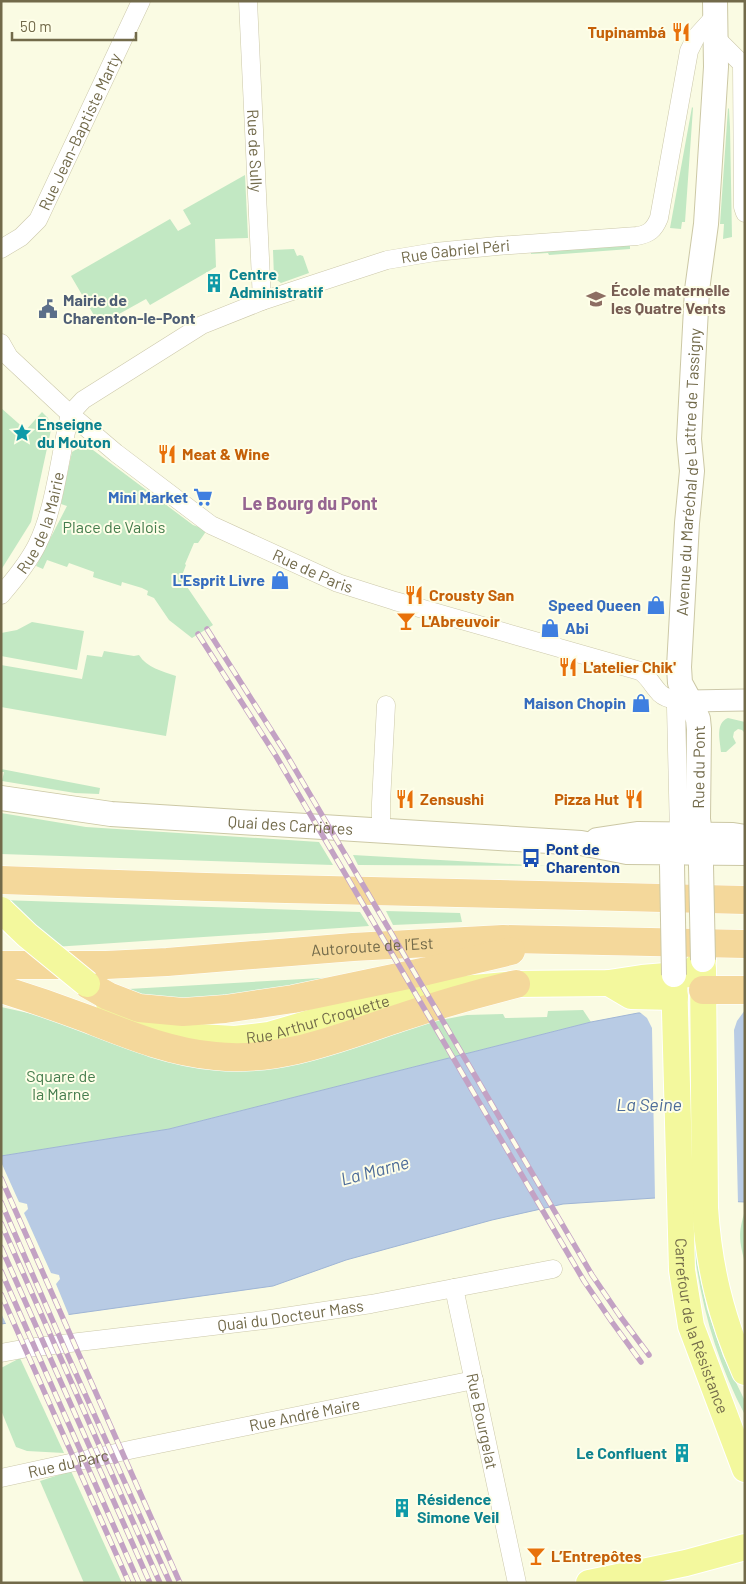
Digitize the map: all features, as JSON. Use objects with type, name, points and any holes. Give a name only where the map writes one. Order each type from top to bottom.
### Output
[{"type":"highway","points":[[1,880],[745,900]]},
{"type":"highway","name":"Autoroute de l’Est","points":[[1,965],[106,965],[447,941],[503,939],[745,944]]},
{"type":"highway","points":[[100,993],[139,1008],[183,1012],[225,1009],[293,999],[427,971],[558,939]]},
{"type":"highway","points":[[689,979],[745,990]]},
{"type":"highway","points":[[1,989],[151,1043],[196,1054],[231,1058],[279,1054],[318,1045],[478,993],[516,984]]},
{"type":"main road","name":"Avenue du Maréchal de Lattre de Tassigny","points":[[683,701],[679,667],[687,522],[692,471],[689,438],[697,290],[706,215],[716,68],[715,18]]},
{"type":"main road","name":"Rue du Pont","points":[[683,701],[698,719],[699,729],[698,819],[688,851]]},
{"type":"main road","name":"Quai des Carrières","points":[[1,798],[111,814],[381,832],[580,842],[627,852],[688,851]]},
{"type":"main road","points":[[688,851],[745,837]]},
{"type":"main road","points":[[688,851],[745,853]]},
{"type":"main road","points":[[688,851],[693,1208]]},
{"type":"main road","points":[[688,851],[689,979]]},
{"type":"main road","name":"Rue Arthur Croquette","points":[[1,910],[27,935],[127,1016],[152,1027],[198,1037],[235,1038],[269,1035],[388,1000],[442,991],[516,984],[602,983],[642,978],[689,979]]},
{"type":"main road","name":"Carrefour de la Résistance","points":[[693,1208],[707,1237],[714,1281],[727,1329],[745,1372]]},
{"type":"main road","name":"Carrefour de la Résistance","points":[[693,1208],[682,1270],[691,1326],[745,1470]]},
{"type":"main road","points":[[721,1405],[745,1435]]},
{"type":"main road","points":[[589,1583],[686,1563],[745,1547]]},
{"type":"street","name":"Rue Jean-Baptiste Marty","points":[[1,249],[22,237],[38,220],[141,1]]},
{"type":"street","name":"Rue de Sully","points":[[248,1],[262,301]]},
{"type":"street","name":"Rue Gabriel Péri","points":[[70,414],[83,400],[202,325],[262,301],[387,260],[426,253],[637,236],[652,232],[659,218],[689,51],[696,37],[715,18]]},
{"type":"street","points":[[715,18],[742,64],[743,207],[745,213]]},
{"type":"street","name":"Rue de Paris","points":[[1,343],[9,357],[70,414],[116,453],[211,525],[338,583],[395,602],[640,671],[645,674],[658,692],[664,696],[683,701]]},
{"type":"street","name":"Rue de la Mairie","points":[[1,595],[28,561],[43,530],[52,498],[70,414]]},
{"type":"street","points":[[683,701],[745,700]]},
{"type":"street","points":[[381,832],[380,811],[386,705]]},
{"type":"street","name":"Quai du Docteur Mass","points":[[1,1352],[264,1320],[371,1304],[552,1269]]},
{"type":"street","name":"Rue Bourgelat","points":[[454,1288],[516,1583]]},
{"type":"street","name":"Rue André Maire","points":[[134,1449],[474,1380]]},
{"type":"street","name":"Rue du Parc","points":[[1,1478],[134,1449]]},
{"type":"green space","points":[[692,107],[685,222],[682,222],[681,229],[670,228]]},
{"type":"green space","points":[[728,108],[732,237],[723,239],[724,224],[720,224]]},
{"type":"green space","points":[[245,175],[248,238],[215,239],[216,267],[150,305],[146,299],[110,319],[105,320],[95,317],[71,276],[170,219],[178,231],[191,224],[183,210]]},
{"type":"green space","points":[[630,245],[630,249],[549,255],[548,253],[531,254],[531,252]]},
{"type":"green space","points":[[294,249],[297,256],[303,256],[309,273],[281,283],[274,278],[273,250]]},
{"type":"green space","points":[[1,408],[26,430],[42,412],[48,418],[51,430],[31,522],[1,570]]},
{"type":"green space","name":"Place de Valois","points":[[85,444],[193,525],[207,530],[198,543],[194,543],[181,578],[213,625],[192,638],[169,620],[154,598],[147,595],[148,591],[142,588],[122,582],[121,586],[93,577],[94,572],[69,563],[67,567],[47,560],[43,569],[36,566],[67,506],[61,504],[72,452]]},
{"type":"green space","points":[[32,622],[84,631],[77,670],[1,656],[1,633],[17,630]]},
{"type":"green space","points":[[104,651],[134,656],[139,655],[151,666],[176,676],[166,736],[1,707],[1,665],[82,679],[87,655],[102,657]]},
{"type":"green space","points":[[728,718],[745,722],[745,733],[738,729],[734,732],[733,737],[736,743],[726,752],[721,752],[720,728],[724,720]]},
{"type":"green space","points":[[1,769],[100,788],[99,794],[75,793],[2,781],[4,772],[1,772]]},
{"type":"green space","points":[[1,813],[86,827],[319,842],[333,865],[1,854]]},
{"type":"green space","points":[[353,855],[547,866],[358,865]]},
{"type":"green space","points":[[1,900],[360,912],[369,926],[54,947]]},
{"type":"green space","points":[[386,911],[460,913],[462,922],[393,925]]},
{"type":"green space","points":[[374,975],[169,1007],[111,990]]},
{"type":"green space","name":"Square de la Marne","points":[[1,1007],[42,1016],[120,1044],[415,1025],[467,1015],[503,1014],[505,1018],[547,1017],[548,1011],[583,1010],[591,1022],[169,1129],[1,1156]]},
{"type":"green space","points":[[745,1211],[745,1263],[740,1237]]},
{"type":"green space","points":[[692,1229],[694,1229],[697,1263],[707,1309],[723,1356],[745,1401],[745,1415],[724,1370],[709,1325],[698,1278]]},
{"type":"green space","points":[[20,1358],[64,1453],[27,1451],[16,1447],[1,1410],[1,1368]]},
{"type":"green space","points":[[71,1471],[122,1583],[84,1583],[40,1481]]},
{"type":"water","name":"La Seine","points":[[745,1008],[745,1202],[655,1198],[563,1204],[492,1220],[346,1260],[273,1286],[1,1324],[1,1156],[169,1129],[591,1022],[638,1013]]},
{"type":"pier","points":[[745,1006],[745,1010],[737,1021],[734,1030],[738,1204],[655,1200],[652,1028],[647,1018],[637,1010]]},
{"type":"pier","points":[[1,1162],[19,1202],[27,1204],[28,1209],[24,1213],[51,1273],[59,1275],[60,1279],[56,1284],[70,1318],[7,1326],[1,1313]]},
{"type":"railway","points":[[207,629],[285,752],[592,1275],[649,1355]]},
{"type":"railway","points":[[198,634],[276,756],[584,1281],[641,1362]]},
{"type":"railway","points":[[1,1178],[180,1583]]},
{"type":"railway","points":[[1,1202],[170,1583]]},
{"type":"railway","points":[[1,1223],[160,1583]]},
{"type":"railway","points":[[1,1247],[150,1583]]},
{"type":"railway","points":[[1,1271],[139,1583]]},
{"type":"railway","points":[[1,1294],[129,1583]]},
{"type":"place","name":"Tupinambá","points":[[681,32]]},
{"type":"place","name":"Centre Administratif","points":[[214,283]]},
{"type":"place","name":"École maternelle les Quatre Vents","points":[[596,299]]},
{"type":"place","name":"Mairie de Charenton-le-Pont","points":[[48,309]]},
{"type":"place","name":"Enseigne du Mouton","points":[[22,433]]},
{"type":"place","name":"Meat & Wine","points":[[167,454]]},
{"type":"place","name":"Mini Market","points":[[203,497]]},
{"type":"place","name":"L'Esprit Livre","points":[[280,580]]},
{"type":"place","name":"Crousty San","points":[[414,595]]},
{"type":"place","name":"Speed Queen","points":[[656,605]]},
{"type":"place","name":"L'Abreuvoir","points":[[406,621]]},
{"type":"place","name":"Abi","points":[[550,628]]},
{"type":"place","name":"L'atelier Chik'","points":[[568,667]]},
{"type":"place","name":"Maison Chopin","points":[[641,703]]},
{"type":"place","name":"Zensushi","points":[[405,799]]},
{"type":"place","name":"Pizza Hut","points":[[634,799]]},
{"type":"place","name":"Pont de Charenton","points":[[531,858]]},
{"type":"place","name":"Le Confluent","points":[[682,1453]]},
{"type":"place","name":"Résidence Simone Veil","points":[[402,1508]]},
{"type":"place","name":"L’Entrepôtes","points":[[536,1556]]},
{"type":"district","name":"Le Bourg du Pont","points":[[310,504]]},
{"type":"water label","name":"La Marne","points":[[375,1171]]}]
